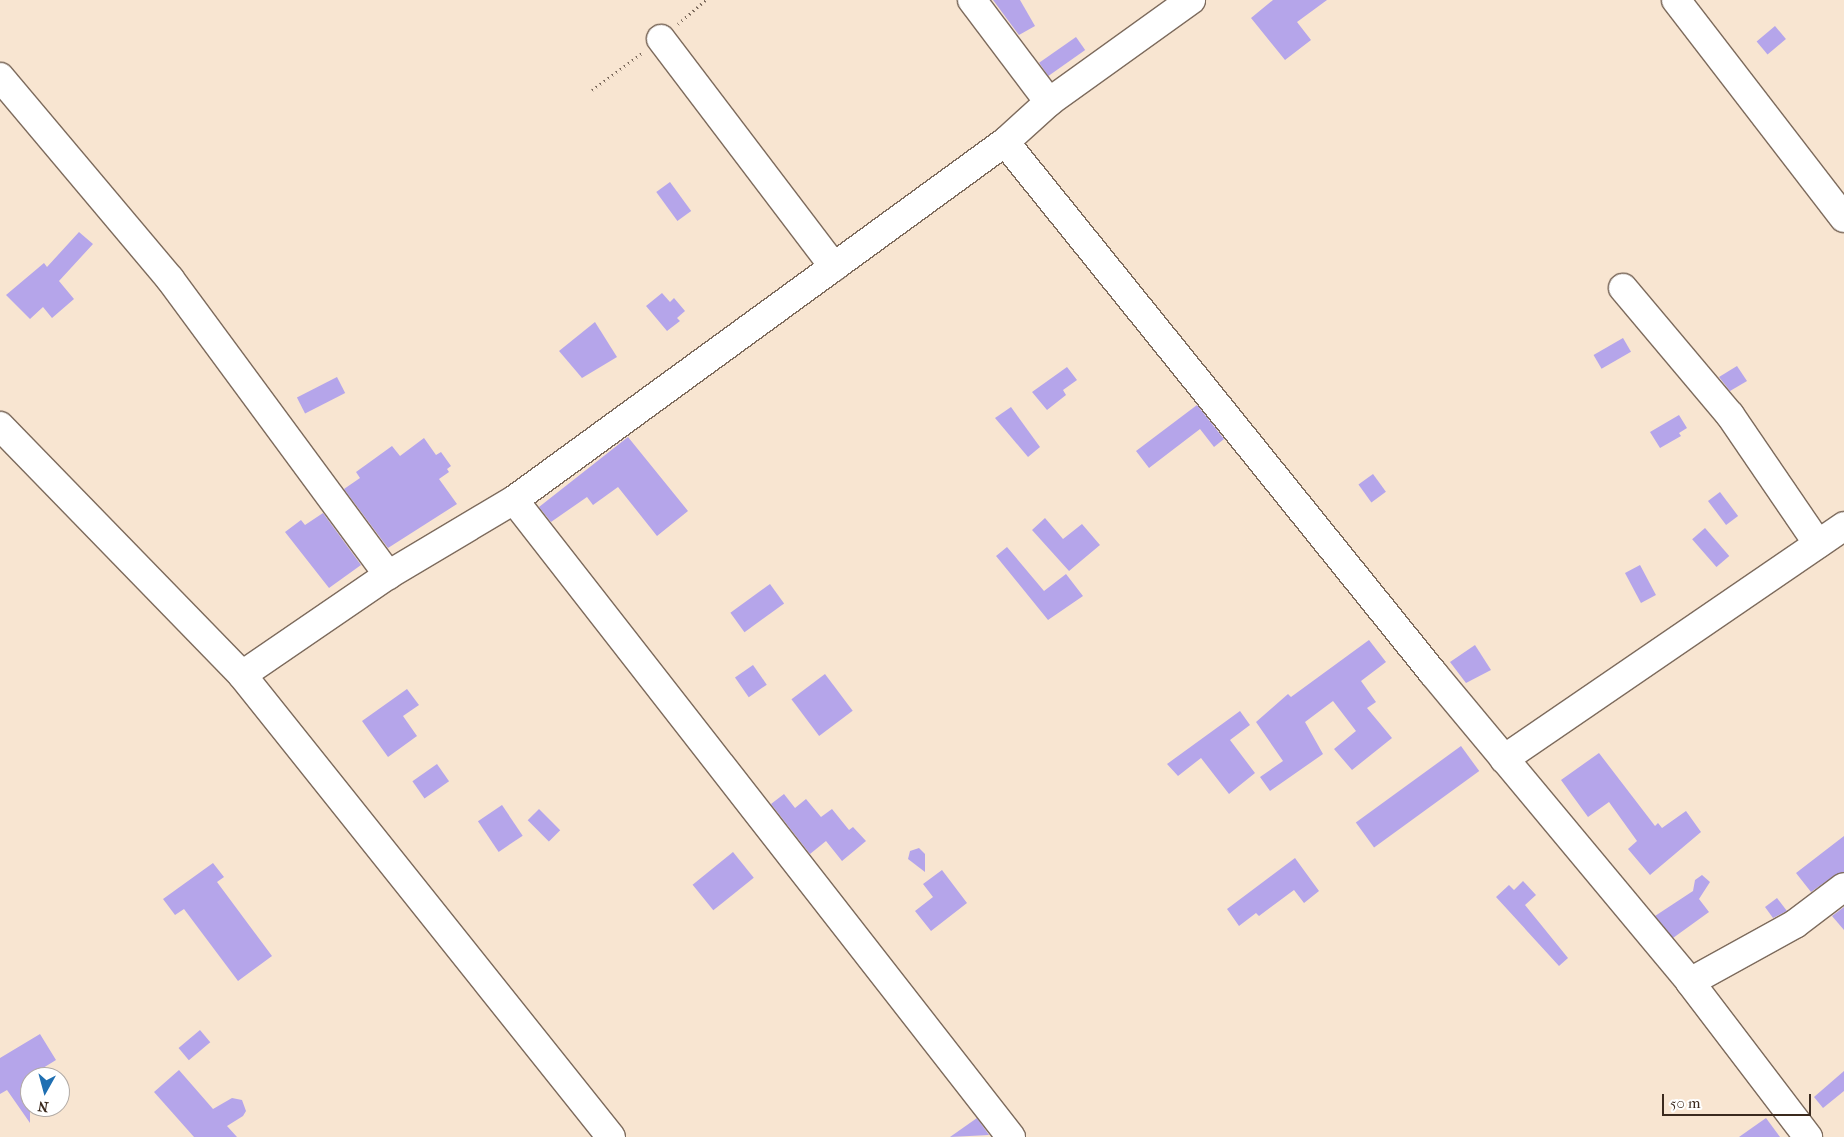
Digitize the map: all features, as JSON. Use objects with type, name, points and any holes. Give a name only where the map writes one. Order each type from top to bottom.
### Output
[{"type":"street","points":[[972,0],[1049,102]]},
{"type":"street","points":[[242,675],[388,575],[514,500],[1005,142],[1049,102],[1191,0]]},
{"type":"street","points":[[1676,0],[1844,218]]},
{"type":"street","points":[[661,39],[834,267]]},
{"type":"street","points":[[0,77],[170,279],[388,575]]},
{"type":"street","points":[[1005,142],[1504,759],[1690,982],[1808,1137]]},
{"type":"street","points":[[1623,288],[1730,415],[1818,544]]},
{"type":"street","points":[[0,426],[242,675],[611,1137]]},
{"type":"street","points":[[514,500],[1011,1137]]},
{"type":"street","points":[[1504,759],[1844,526]]},
{"type":"street","points":[[1690,982],[1795,924],[1844,887]]},
{"type":"building","points":[[993,0],[1020,0],[1035,26],[1019,35]]},
{"type":"building","points":[[1273,0],[1327,0],[1297,22],[1311,40],[1285,60],[1251,18]]},
{"type":"building","points":[[1775,26],[1786,39],[1768,54],[1757,41]]},
{"type":"building","points":[[1076,37],[1085,50],[1048,76],[1039,63]]},
{"type":"building","points":[[670,182],[691,211],[677,221],[656,192]]},
{"type":"building","points":[[79,232],[93,244],[59,281],[74,299],[52,318],[43,307],[30,319],[6,295],[44,263],[47,267]]},
{"type":"building","points":[[662,293],[670,302],[674,298],[685,311],[677,318],[680,321],[667,331],[646,306]]},
{"type":"building","points":[[595,322],[617,357],[582,378],[559,351]]},
{"type":"building","points":[[1623,338],[1631,352],[1602,369],[1594,355]]},
{"type":"building","points":[[1737,366],[1747,381],[1730,391],[1719,377]]},
{"type":"building","points":[[1067,367],[1077,380],[1063,390],[1066,395],[1047,410],[1032,392]]},
{"type":"building","points":[[337,377],[345,393],[305,413],[297,397]]},
{"type":"building","points":[[1197,405],[1224,439],[1214,447],[1200,429],[1149,468],[1136,451]]},
{"type":"building","points":[[1011,407],[1040,447],[1028,457],[995,418]]},
{"type":"building","points":[[1679,415],[1687,428],[1679,433],[1681,436],[1660,448],[1650,432]]},
{"type":"building","points":[[628,437],[688,511],[657,536],[618,487],[593,505],[587,497],[551,522],[539,507]]},
{"type":"building","points":[[424,438],[436,455],[441,452],[451,466],[447,469],[449,472],[439,479],[457,504],[388,548],[344,489],[360,478],[356,472],[392,446],[400,456]]},
{"type":"building","points":[[1373,474],[1386,492],[1371,502],[1358,485]]},
{"type":"building","points":[[1720,492],[1738,516],[1726,525],[1708,501]]},
{"type":"building","points":[[323,513],[361,565],[329,588],[285,532],[301,520],[305,525]]},
{"type":"building","points":[[1045,518],[1063,539],[1082,524],[1100,545],[1069,571],[1032,530]]},
{"type":"building","points":[[1705,528],[1729,556],[1716,567],[1692,539]]},
{"type":"building","points":[[1007,547],[1044,591],[1066,574],[1083,596],[1048,620],[996,556]]},
{"type":"building","points":[[1640,565],[1656,595],[1641,603],[1625,573]]},
{"type":"building","points":[[770,584],[784,603],[744,632],[730,613]]},
{"type":"building","points":[[1369,640],[1386,662],[1361,681],[1376,702],[1367,708],[1392,738],[1352,770],[1334,749],[1356,731],[1333,701],[1305,722],[1323,754],[1270,791],[1260,777],[1283,761],[1256,722],[1288,694],[1291,697]]},
{"type":"building","points":[[1475,645],[1491,670],[1466,683],[1450,662]]},
{"type":"building","points":[[753,665],[767,685],[749,697],[735,678]]},
{"type":"building","points":[[825,674],[853,711],[819,736],[791,699]]},
{"type":"building","points":[[407,689],[419,705],[403,716],[417,736],[388,757],[362,721]]},
{"type":"building","points":[[1240,711],[1250,725],[1230,740],[1255,773],[1229,794],[1201,758],[1178,776],[1167,764]]},
{"type":"building","points":[[1461,746],[1479,771],[1374,847],[1356,822]]},
{"type":"building","points":[[1599,753],[1655,826],[1658,823],[1662,828],[1686,811],[1701,832],[1650,875],[1628,849],[1637,841],[1609,802],[1588,817],[1561,780]]},
{"type":"building","points":[[437,764],[449,781],[424,798],[412,781]]},
{"type":"building","points":[[784,794],[795,808],[806,799],[821,817],[832,809],[849,830],[853,827],[866,841],[842,861],[826,841],[810,854],[771,804]]},
{"type":"building","points":[[502,805],[523,836],[499,852],[478,821]]},
{"type":"building","points":[[539,809],[560,830],[549,842],[528,820]]},
{"type":"building","points":[[1844,836],[1844,872],[1835,875],[1811,892],[1796,873]]},
{"type":"building","points":[[919,848],[925,854],[925,872],[908,859],[910,851]]},
{"type":"building","points":[[733,852],[754,878],[713,910],[693,885]]},
{"type":"building","points":[[1295,858],[1319,891],[1304,903],[1294,890],[1259,916],[1256,913],[1239,926],[1227,909]]},
{"type":"building","points":[[213,863],[224,877],[217,882],[272,956],[238,981],[184,909],[175,915],[163,899]]},
{"type":"building","points":[[942,870],[967,903],[931,931],[915,911],[933,897],[923,884]]},
{"type":"building","points":[[1702,875],[1710,882],[1699,899],[1709,912],[1673,938],[1655,916],[1693,891],[1695,880]]},
{"type":"building","points":[[1523,881],[1536,895],[1525,905],[1568,958],[1559,966],[1496,897],[1509,885],[1514,890]]},
{"type":"building","points":[[1777,898],[1787,911],[1773,918],[1765,907]]},
{"type":"building","points":[[1844,907],[1844,930],[1832,916]]},
{"type":"building","points":[[200,1030],[210,1042],[189,1060],[179,1048]]},
{"type":"building","points":[[40,1034],[56,1060],[45,1067],[20,1067],[20,1109],[7,1090],[0,1094],[0,1058]]},
{"type":"building","points":[[179,1070],[213,1109],[232,1098],[242,1100],[246,1111],[243,1116],[227,1126],[237,1137],[194,1137],[154,1092]]},
{"type":"building","points":[[1844,1071],[1844,1091],[1823,1108],[1814,1097]]},
{"type":"building","points":[[977,1118],[989,1135],[950,1137]]},
{"type":"building","points":[[1766,1118],[1780,1137],[1739,1137]]}]
